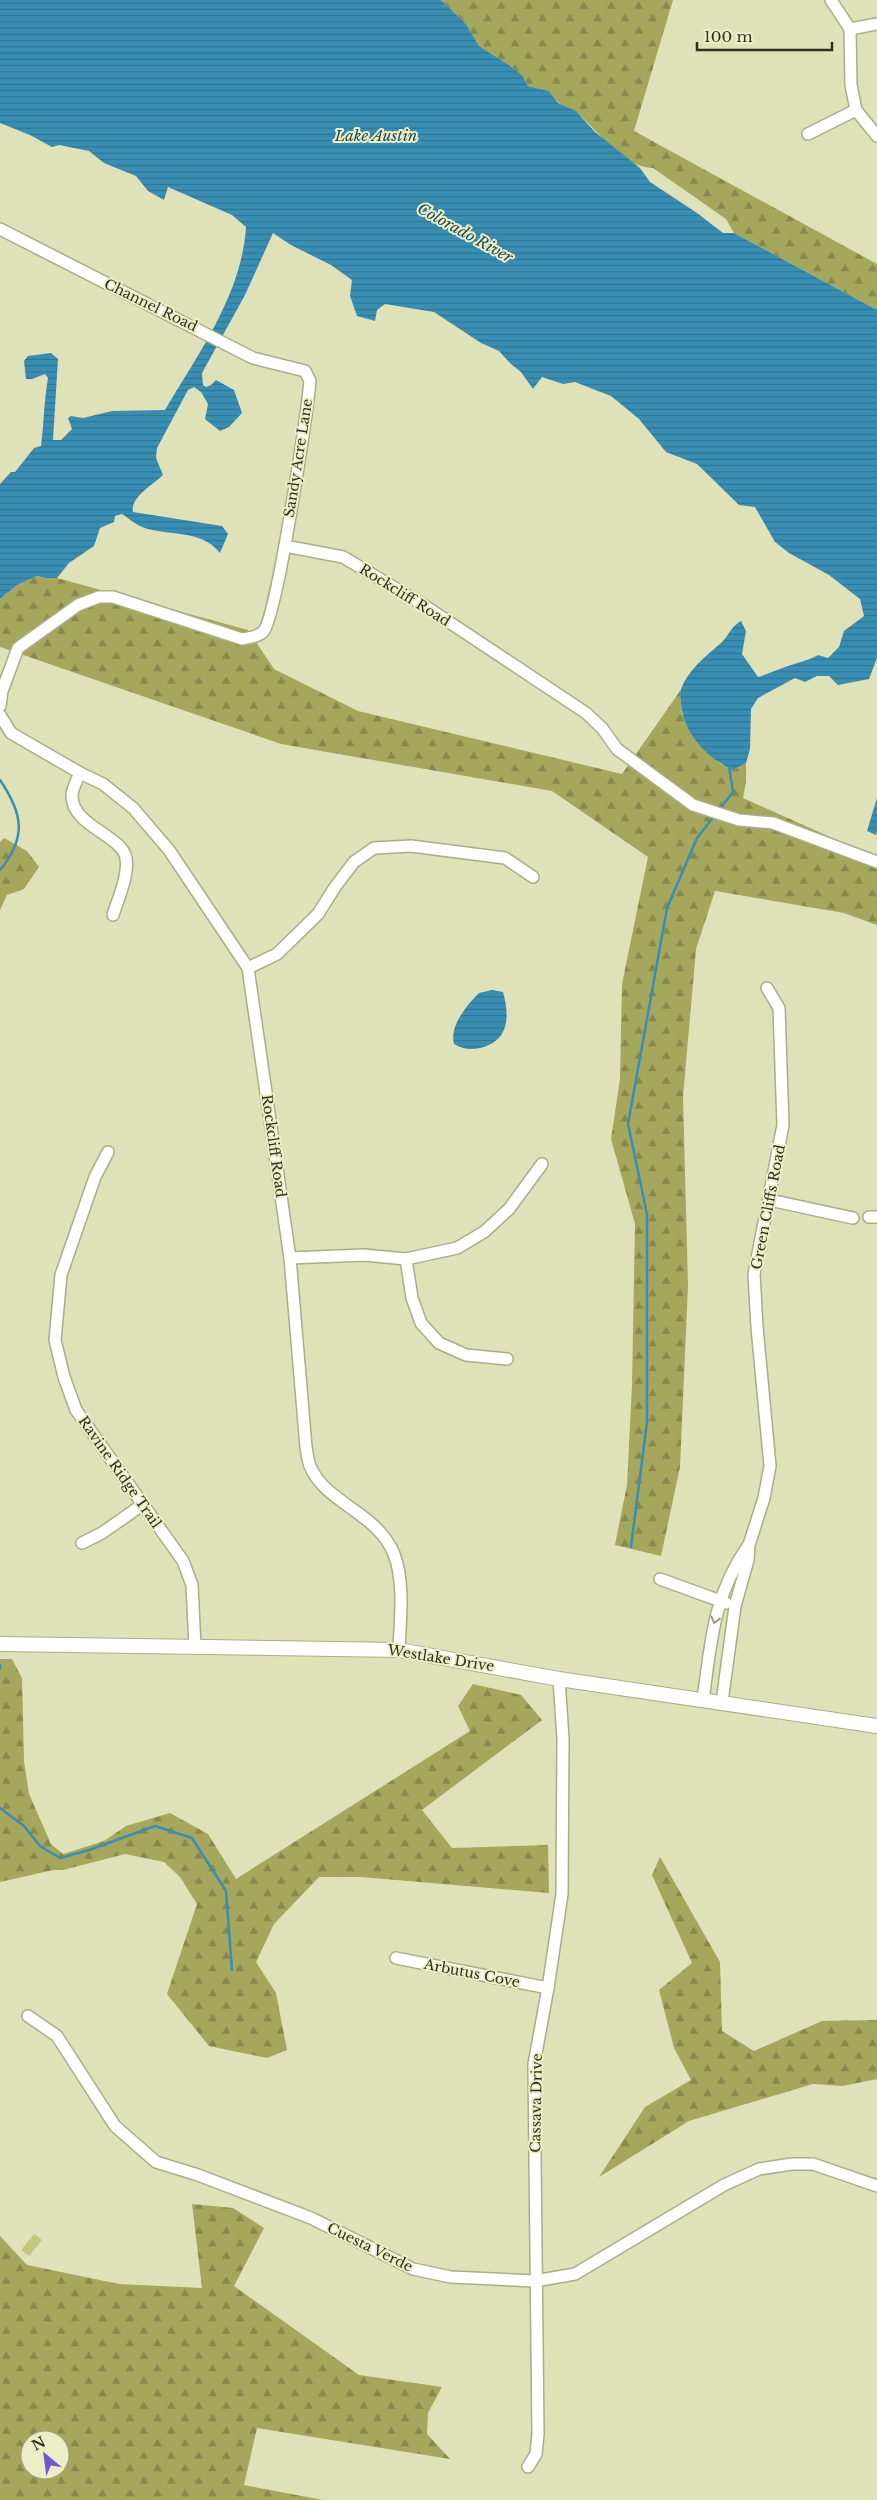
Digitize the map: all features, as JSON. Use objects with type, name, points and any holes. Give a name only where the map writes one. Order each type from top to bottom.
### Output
[{"type":"street","points":[[831,0],[850,29],[851,85],[856,110],[877,136]]},
{"type":"street","points":[[850,29],[877,24]]},
{"type":"street","points":[[808,134],[856,110]]},
{"type":"street","name":"Channel Road","points":[[0,229],[200,329],[253,358],[305,371]]},
{"type":"street","name":"Sandy Acre Lane","points":[[285,546],[310,381],[305,371]]},
{"type":"street","points":[[0,706],[2,692],[18,648],[78,604],[99,597],[113,597],[242,639],[253,637],[264,631],[270,619],[285,546]]},
{"type":"street","name":"Rockcliff Road","points":[[285,546],[343,556],[426,606],[586,713],[602,728],[617,749],[693,805],[739,820],[773,823],[877,862]]},
{"type":"street","name":"Rockcliff Road","points":[[0,715],[11,733],[80,774],[103,784],[133,808],[169,850],[248,968],[290,1258],[306,1447],[310,1466],[328,1491],[368,1518],[394,1554],[401,1607],[399,1650]]},
{"type":"street","points":[[80,774],[72,795],[77,810],[99,832],[120,848],[126,856],[127,866],[113,915]]},
{"type":"street","points":[[248,968],[277,954],[318,914],[354,862],[374,848],[411,846],[505,858],[533,877]]},
{"type":"street","name":"Green Cliffs Road","points":[[722,1702],[735,1606],[748,1560],[749,1545],[764,1498],[770,1466],[756,1327],[754,1274],[770,1200],[783,1125],[780,1008],[767,988]]},
{"type":"street","name":"Ravine Ridge Trail","points":[[108,1152],[95,1177],[61,1275],[55,1340],[64,1377],[76,1410],[182,1561],[192,1585],[195,1647]]},
{"type":"street","points":[[290,1258],[364,1255],[406,1259],[457,1248],[484,1232],[509,1209],[542,1164]]},
{"type":"street","points":[[770,1200],[853,1218]]},
{"type":"street","points":[[406,1259],[412,1298],[421,1323],[438,1343],[466,1356],[507,1359]]},
{"type":"street","points":[[82,1543],[102,1533],[142,1504]]},
{"type":"street","name":"Green Cliffs Road","points":[[703,1700],[713,1624],[720,1600],[735,1565],[749,1545]]},
{"type":"street","points":[[660,1579],[735,1606]]},
{"type":"street","name":"Westlake Drive","points":[[0,1644],[399,1650],[559,1679],[722,1702],[876,1729]]},
{"type":"street","name":"Cassava Drive","points":[[528,2466],[536,2454],[538,2434],[534,2064],[562,1894],[563,1739],[559,1679]]},
{"type":"street","name":"Arbutus Cove","points":[[396,1958],[548,1988]]},
{"type":"street","name":"Cuesta Verde","points":[[28,2016],[57,2036],[115,2126],[156,2162],[198,2175],[311,2218],[413,2269],[451,2277],[535,2281],[575,2274],[724,2185],[760,2169],[792,2164],[813,2164],[877,2186]]},
{"type":"green space","points":[[441,0],[673,0],[634,131],[877,264],[877,310],[734,233],[726,219],[653,168],[630,162],[620,155],[585,120],[574,111],[559,103],[549,91],[528,86],[522,75],[479,46],[466,24]]},
{"type":"green space","points":[[37,576],[57,578],[248,630],[274,669],[358,711],[622,774],[680,691],[682,714],[713,757],[719,763],[733,770],[746,763],[746,782],[743,798],[877,858],[877,925],[844,913],[715,891],[696,949],[683,1097],[688,1286],[680,1467],[661,1556],[615,1545],[627,1485],[632,1385],[635,1224],[611,1139],[620,1079],[622,984],[648,857],[552,791],[281,744],[0,647],[0,599],[17,585]]},
{"type":"green space","points":[[4,838],[27,851],[39,867],[24,889],[7,895],[0,910],[0,842]]},
{"type":"green space","points":[[0,1659],[12,1659],[22,1678],[24,1761],[29,1794],[51,1844],[63,1854],[104,1841],[126,1826],[170,1813],[208,1834],[236,1879],[470,1731],[458,1706],[473,1684],[521,1695],[542,1720],[422,1810],[452,1848],[548,1845],[549,1893],[361,1877],[319,1877],[274,1924],[256,1962],[276,1993],[287,2050],[267,2058],[209,2046],[167,1994],[197,1904],[180,1877],[164,1862],[125,1854],[63,1870],[53,1870],[0,1882]]},
{"type":"green space","points":[[660,1857],[720,1962],[722,2031],[754,2051],[822,2021],[877,2020],[877,2079],[843,2086],[813,2084],[689,2121],[599,2177],[645,2107],[691,2080],[674,2048],[659,1990],[692,1963],[652,1875]]},
{"type":"green space","points":[[192,2204],[233,2208],[264,2228],[234,2286],[359,2375],[442,2387],[428,2413],[427,2434],[450,2459],[257,2428],[244,2485],[323,2500],[0,2500],[0,2236],[27,2265],[119,2284],[202,2288]]},
{"type":"green space","points":[[34,2234],[42,2240],[29,2256],[21,2250]]},
{"type":"water","name":"Lake Austin","points":[[0,0],[441,0],[466,24],[479,46],[522,75],[528,86],[549,91],[558,103],[576,111],[595,132],[640,168],[650,182],[697,213],[723,233],[734,233],[877,310],[877,658],[869,679],[838,685],[829,676],[817,676],[805,682],[795,678],[758,698],[751,709],[750,749],[746,763],[733,770],[714,759],[698,744],[692,735],[683,715],[681,704],[681,689],[688,676],[698,664],[741,621],[746,631],[742,654],[758,677],[818,655],[828,658],[839,647],[844,631],[864,616],[860,599],[829,575],[789,553],[775,542],[755,507],[739,505],[697,464],[666,452],[639,419],[611,396],[575,382],[563,384],[542,377],[533,389],[521,372],[499,351],[481,343],[434,312],[385,304],[377,310],[375,321],[357,316],[350,296],[352,280],[331,265],[291,245],[273,233],[245,295],[202,373],[203,385],[206,387],[216,380],[234,390],[242,413],[229,427],[220,431],[205,419],[208,404],[201,392],[194,387],[188,390],[157,448],[156,458],[163,475],[139,496],[133,507],[133,512],[222,526],[228,534],[220,553],[212,545],[194,536],[142,527],[122,514],[115,516],[114,522],[100,528],[94,546],[69,563],[57,578],[37,576],[17,585],[0,599],[0,484],[11,472],[15,472],[34,448],[41,446],[48,378],[45,374],[32,379],[26,379],[24,361],[28,356],[51,353],[58,359],[53,440],[61,440],[72,429],[68,418],[71,416],[83,418],[112,411],[165,410],[204,345],[227,300],[243,252],[246,227],[232,215],[168,187],[164,200],[148,191],[136,176],[104,163],[89,151],[59,145],[52,147],[30,135],[0,123]]},
{"type":"water","points":[[877,798],[877,831],[876,835],[867,831]]},
{"type":"water","points":[[492,990],[503,992],[506,1019],[502,1034],[490,1045],[480,1048],[467,1049],[454,1044],[454,1030],[464,1010],[479,993]]},
{"type":"waterway","points":[[718,811],[733,792],[729,766]]},
{"type":"waterway","points":[[0,780],[8,792],[19,825],[15,847],[0,870]]},
{"type":"waterway","points":[[631,1547],[647,1422],[647,1214],[628,1124],[667,908],[697,838],[715,815]]},
{"type":"waterway","points":[[0,1808],[24,1826],[40,1846],[60,1858],[89,1850],[155,1826],[192,1838],[226,1891],[232,1970]]},
{"type":"water label","name":"Colorado River","points":[[465,233]]}]
